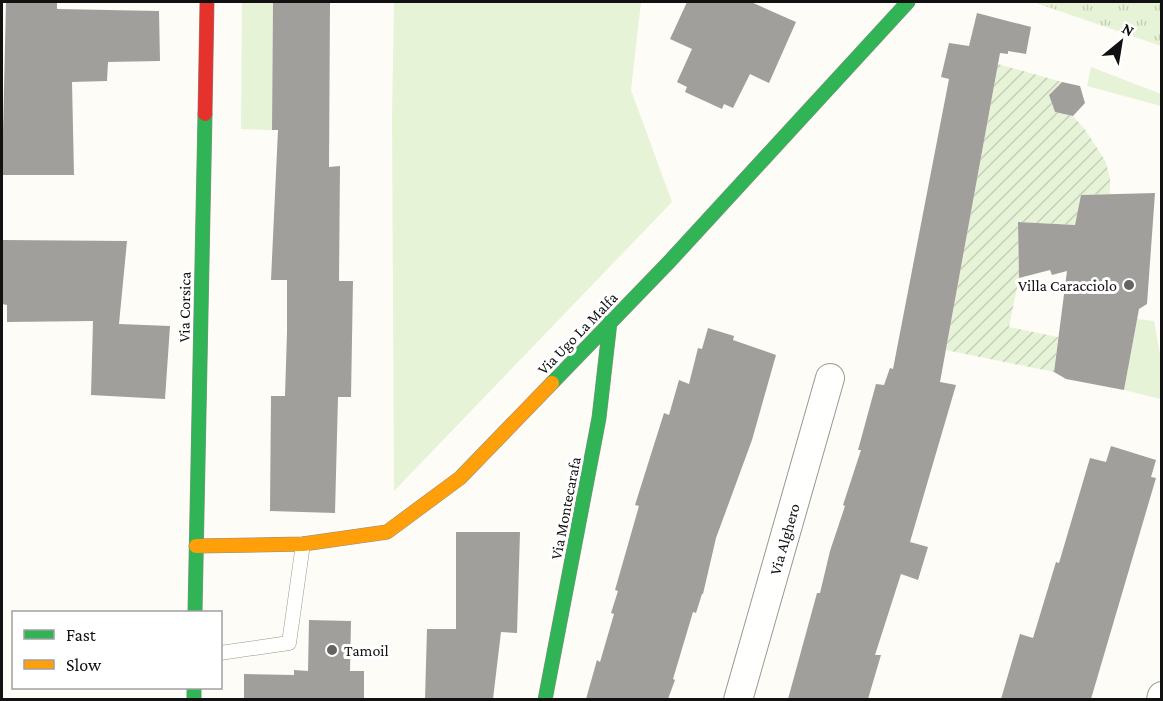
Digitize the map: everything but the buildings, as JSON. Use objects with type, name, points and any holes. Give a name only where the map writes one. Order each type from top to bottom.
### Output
[{"type":"street","name":"Via Corsica","points":[[195,611],[207,2]]},
{"type":"street","name":"Via Ugo La Malfa","points":[[196,546],[303,544],[387,532],[460,478],[669,262],[908,2]]},
{"type":"street","name":"Via Montecarafa","points":[[545,699],[599,418],[610,322]]},
{"type":"street","name":"Via Alghero","points":[[738,699],[830,378]]},
{"type":"lane","points":[[222,653],[289,643],[303,544]]},
{"type":"green space","points":[[242,2],[273,2],[272,130],[241,129]]},
{"type":"green space","points":[[394,2],[641,2],[631,90],[672,202],[394,491],[392,117]]},
{"type":"green space","points":[[1033,2],[1161,2],[1161,46]]},
{"type":"green space","points":[[998,64],[1062,82],[1049,95],[1055,112],[1073,116],[1086,131],[1106,162],[1110,179],[1110,194],[1081,195],[1075,225],[1018,222],[1019,278],[1009,327],[1058,337],[1054,372],[946,350]]},
{"type":"green space","points":[[1091,67],[1161,94],[1161,106],[1087,86]]},
{"type":"green space","points":[[1137,319],[1154,321],[1161,360],[1161,399],[1124,390]]},
{"type":"traffic: fast","points":[[552,383],[669,262],[908,2]]},
{"type":"traffic: fast","points":[[195,611],[205,114]]},
{"type":"traffic: fast","points":[[545,700],[599,418],[610,322]]},
{"type":"traffic: fast","points":[[194,689],[194,700]]},
{"type":"traffic: slow","points":[[196,546],[303,544],[387,532],[460,478],[552,383]]},
{"type":"traffic: jam","points":[[205,114],[207,2]]},
{"type":"place","name":"Villa Caracciolo","points":[[1129,285]]},
{"type":"place","name":"Tamoil","points":[[332,650]]}]
